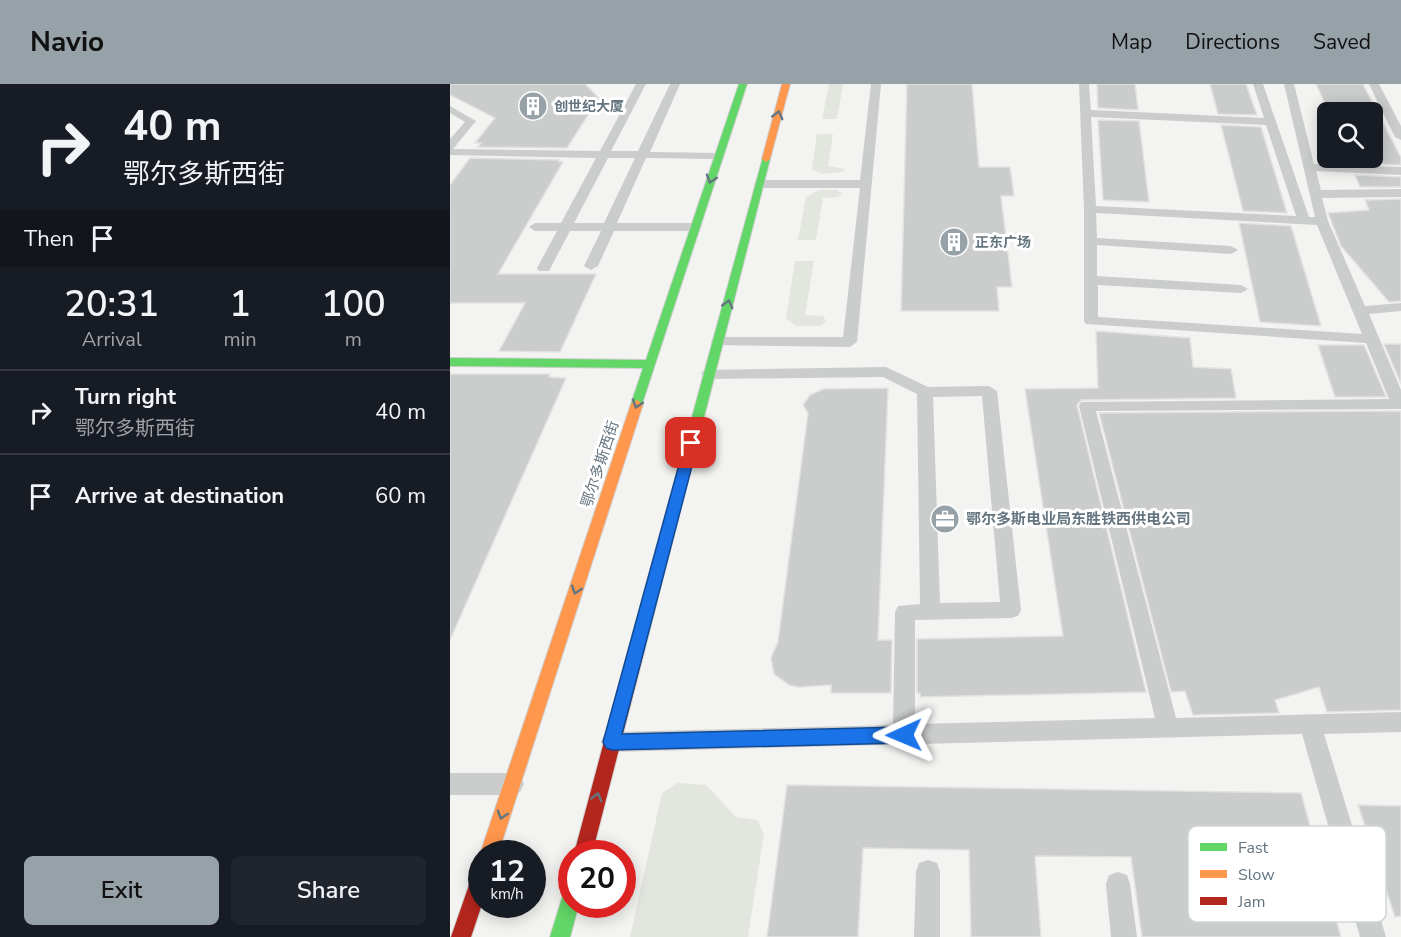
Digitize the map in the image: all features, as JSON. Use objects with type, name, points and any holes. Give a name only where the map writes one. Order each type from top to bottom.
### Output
[{"type":"main road","name":"鄂尔多斯西街","points":[[494,840],[743,84]]},
{"type":"main road","points":[[587,840],[786,84]]},
{"type":"main road","points":[[450,362],[650,364]]},
{"type":"main road","points":[[461,937],[468,916]]},
{"type":"main road","points":[[560,937],[565,918]]},
{"type":"lane","points":[[544,268],[641,84]]},
{"type":"lane","points":[[591,266],[675,84]]},
{"type":"lane","points":[[718,342],[850,342],[876,84]]},
{"type":"lane","points":[[1084,84],[1090,209],[1091,321],[1372,339]]},
{"type":"lane","points":[[1258,84],[1304,220]]},
{"type":"lane","points":[[1168,728],[1087,406],[1399,404],[1322,221],[1289,84]]},
{"type":"lane","points":[[1374,84],[1401,136]]},
{"type":"lane","points":[[450,109],[471,122],[450,146]]},
{"type":"lane","points":[[1086,113],[1271,122]]},
{"type":"lane","points":[[450,152],[719,156]]},
{"type":"lane","points":[[1309,167],[1401,171]]},
{"type":"lane","points":[[760,184],[866,184]]},
{"type":"lane","points":[[1316,194],[1401,193]]},
{"type":"lane","points":[[1090,209],[1322,221]]},
{"type":"lane","points":[[535,227],[696,227]]},
{"type":"lane","points":[[1090,241],[1231,250]]},
{"type":"lane","points":[[1091,279],[1241,289]]},
{"type":"lane","points":[[1360,311],[1401,307]]},
{"type":"lane","points":[[710,374],[886,372],[925,392],[989,391],[1011,610],[905,612],[904,735]]},
{"type":"lane","points":[[925,392],[930,612]]},
{"type":"lane","points":[[612,742],[1401,722]]},
{"type":"lane","points":[[1310,724],[1340,826]]},
{"type":"lane","points":[[450,784],[512,784]]},
{"type":"lane","points":[[927,937],[928,872]]},
{"type":"lane","points":[[1118,884],[1124,937]]},
{"type":"lane","points":[[1369,922],[1373,937]]},
{"type":"shaded area","points":[[829,84],[843,84],[837,119],[822,119]]},
{"type":"shaded area","points":[[817,134],[833,134],[828,166],[845,169],[843,172],[822,174],[812,169]]},
{"type":"shaded area","points":[[819,190],[837,190],[842,194],[838,197],[823,198],[816,240],[798,240],[806,197]]},
{"type":"shaded area","points":[[795,261],[814,261],[805,315],[823,316],[826,321],[821,326],[797,326],[786,319]]},
{"type":"shaded area","points":[[678,783],[706,785],[736,817],[757,820],[764,834],[748,937],[630,937],[662,793]]},
{"type":"building","name":"创世纪大厦","points":[[450,84],[585,84],[599,98],[567,148],[478,147],[481,143],[475,143],[495,118],[450,95]]},
{"type":"building","name":"正东广场","points":[[907,84],[972,84],[979,167],[1010,167],[1014,196],[1001,196],[1012,287],[997,287],[999,311],[901,311]]},
{"type":"building","points":[[1097,84],[1135,84],[1138,110],[1098,108]]},
{"type":"building","points":[[1210,84],[1246,84],[1257,115],[1218,114]]},
{"type":"building","points":[[1316,84],[1363,84],[1372,102],[1324,102]]},
{"type":"building","points":[[1098,120],[1139,121],[1149,202],[1103,200]]},
{"type":"building","points":[[1383,123],[1401,158],[1401,165],[1383,164]]},
{"type":"building","points":[[1221,125],[1261,127],[1287,213],[1243,211]]},
{"type":"building","points":[[470,158],[560,160],[559,162],[563,162],[498,274],[596,274],[560,352],[499,351],[525,303],[450,303],[450,185]]},
{"type":"building","points":[[1355,175],[1401,177],[1401,187],[1360,187]]},
{"type":"building","points":[[1401,199],[1401,301],[1389,302],[1341,246],[1328,213],[1369,210],[1365,200]]},
{"type":"building","points":[[1239,223],[1291,226],[1321,326],[1260,322]]},
{"type":"building","points":[[1096,331],[1190,338],[1193,367],[1231,369],[1236,398],[1081,400],[1077,405],[1146,692],[920,697],[920,693],[917,693],[917,639],[1063,636],[1025,389],[1098,388]]},
{"type":"building","points":[[1384,344],[1401,344],[1401,384]]},
{"type":"building","points":[[1318,345],[1364,345],[1386,397],[1335,397]]},
{"type":"building","points":[[450,374],[550,374],[549,377],[566,378],[450,640]]},
{"type":"building","points":[[888,388],[878,640],[892,640],[891,693],[831,693],[831,685],[799,687],[789,685],[774,674],[771,658],[778,642],[808,413],[803,405],[810,395],[823,389]]},
{"type":"building","points":[[1401,411],[1401,710],[1327,712],[1319,687],[1275,700],[1279,713],[1193,715],[1185,691],[1171,692],[1099,413]]},
{"type":"building","points":[[787,785],[1301,793],[1310,826],[1188,826],[1188,922],[1337,922],[1341,937],[1142,937],[1131,857],[1035,856],[1041,937],[971,937],[969,850],[863,848],[858,937],[767,937]]},
{"type":"building","points":[[1358,805],[1401,806],[1401,916],[1395,917],[1386,890],[1386,826],[1365,826]]},
{"type":"traffic: fast","points":[[637,404],[743,84]]},
{"type":"traffic: fast","points":[[637,648],[766,159]]},
{"type":"traffic: fast","points":[[450,362],[650,364]]},
{"type":"traffic: fast","points":[[560,937],[565,918]]},
{"type":"traffic: slow","points":[[766,159],[786,84]]},
{"type":"traffic: slow","points":[[494,840],[637,404]]},
{"type":"traffic: jam","points":[[587,840],[637,648]]},
{"type":"traffic: jam","points":[[461,937],[468,916]]},
{"type":"place","name":"创世纪大厦","points":[[533,106]]},
{"type":"place","name":"正东广场","points":[[954,242]]},
{"type":"place","name":"鄂尔多斯电业局东胜铁西供电公司","points":[[945,519]]},
{"type":"route","points":[[691,443],[612,742],[904,735]]}]
